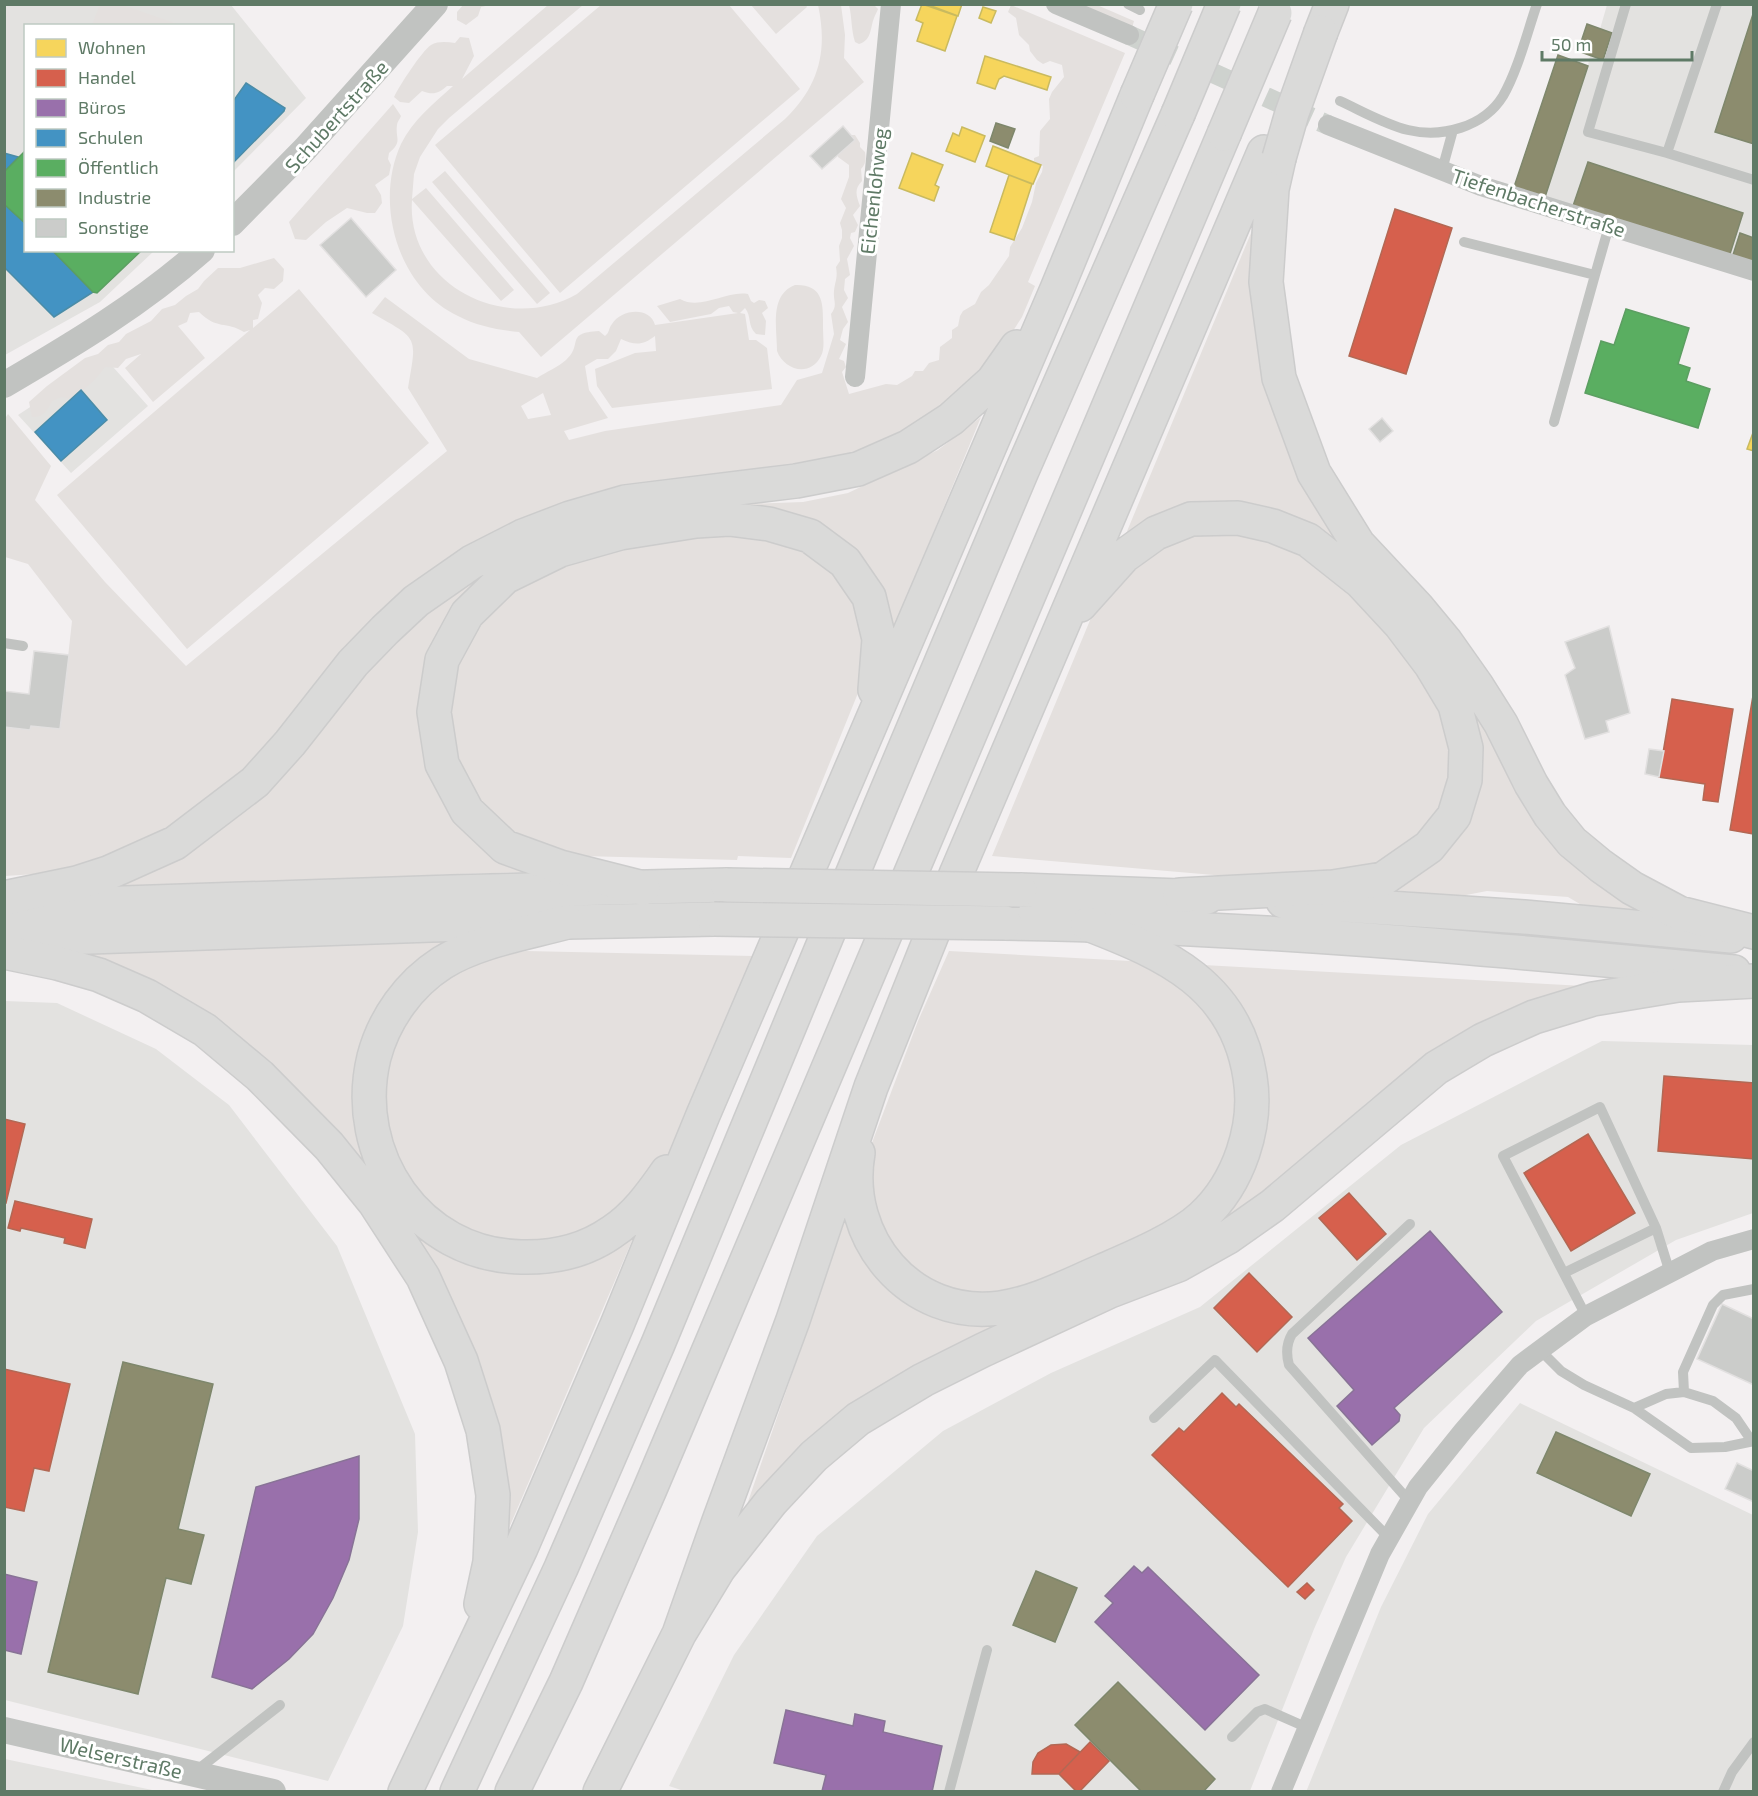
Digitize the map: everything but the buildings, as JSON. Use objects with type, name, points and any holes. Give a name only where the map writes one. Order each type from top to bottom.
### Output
[{"type":"highway","points":[[405,1791],[521,1548],[621,1314],[702,1115],[1057,289],[1176,4]]},
{"type":"highway","points":[[456,1791],[561,1568],[658,1344],[994,537],[1224,4]]},
{"type":"highway","points":[[512,1791],[566,1682],[650,1489],[1277,9]]},
{"type":"highway","points":[[679,1634],[718,1521],[793,1320],[871,1087],[957,872],[1057,634],[1272,155],[1327,18]]},
{"type":"highway","points":[[1272,155],[1266,282],[1279,378],[1314,472],[1358,544],[1417,607],[1446,642],[1501,724],[1536,792],[1572,842],[1632,888],[1679,913],[1754,932]]},
{"type":"highway","points":[[4,898],[77,883],[117,869],[175,843],[255,782],[290,743],[353,663],[416,601],[472,562],[523,536],[570,518],[625,502],[796,481],[858,469],[908,447],[951,419],[993,381],[1057,289]]},
{"type":"highway","points":[[1057,634],[1093,588],[1124,556],[1156,533],[1191,519],[1238,518],[1273,526],[1308,540],[1361,582],[1400,624],[1431,665],[1455,705],[1466,748],[1465,780],[1454,816],[1429,847],[1383,879],[1333,887],[1180,895]]},
{"type":"highway","points":[[643,888],[560,867],[505,847],[467,811],[442,764],[434,712],[442,660],[467,614],[505,578],[560,550],[620,533],[696,521],[729,519],[769,524],[810,536],[845,562],[869,597],[879,639],[871,713],[864,740]]},
{"type":"highway","points":[[4,907],[727,885],[1020,890],[1180,895],[1502,915],[1754,939]]},
{"type":"highway","points":[[4,940],[714,919],[1088,924],[1320,936],[1526,952],[1754,974]]},
{"type":"highway","points":[[567,922],[478,946],[457,955],[440,964],[420,980],[394,1012],[378,1045],[368,1098],[372,1127],[380,1157],[398,1192],[420,1217],[435,1228],[452,1239],[485,1253],[504,1257],[545,1258],[564,1254],[611,1233],[633,1215],[658,1185],[702,1115]]},
{"type":"highway","points":[[871,1087],[857,1161],[856,1187],[862,1221],[879,1255],[902,1280],[927,1297],[962,1307],[998,1308],[1035,1300],[1170,1239],[1202,1217],[1224,1190],[1241,1159],[1251,1127],[1252,1090],[1247,1056],[1237,1029],[1220,1002],[1202,983],[1141,944],[1088,924]]},
{"type":"highway","points":[[4,952],[99,975],[147,996],[205,1030],[260,1076],[329,1146],[375,1203],[411,1258],[423,1277],[461,1361],[483,1430],[493,1495],[490,1562],[466,1666]]},
{"type":"highway","points":[[600,1791],[679,1634],[719,1568],[771,1502],[814,1456],[858,1419],[923,1380],[1045,1319],[1178,1265],[1228,1237],[1272,1206],[1436,1068],[1483,1040],[1534,1017],[1593,999],[1678,985],[1754,981]]},
{"type":"street","name":"Schubertstraße","points":[[234,221],[306,149],[435,4]]},
{"type":"street","name":"Eichenlohweg","points":[[855,377],[891,4]]},
{"type":"street","points":[[1056,4],[1129,35]]},
{"type":"street","name":"Tiefenbacherstraße","points":[[1328,125],[1481,186],[1754,271]]},
{"type":"street","points":[[4,385],[112,320],[159,287],[200,252]]},
{"type":"street","points":[[1281,1791],[1380,1554],[1418,1487],[1520,1365],[1586,1316],[1712,1251],[1754,1239]]},
{"type":"street","name":"Welserstraße","points":[[4,1730],[273,1791]]},
{"type":"lane","points":[[1128,4],[1140,10]]},
{"type":"lane","points":[[1340,101],[1388,123],[1410,130],[1431,132],[1453,130],[1472,123],[1490,112],[1503,95],[1522,50],[1537,4]]},
{"type":"lane","points":[[1626,4],[1588,132],[1754,180]]},
{"type":"lane","points":[[1667,153],[1717,4]]},
{"type":"lane","points":[[1442,170],[1453,130]]},
{"type":"lane","points":[[1554,422],[1609,226]]},
{"type":"lane","points":[[1464,242],[1595,275]]},
{"type":"lane","points":[[4,643],[23,646]]},
{"type":"lane","points":[[1586,1316],[1503,1156],[1600,1107],[1656,1228],[1670,1273]]},
{"type":"lane","points":[[1410,1224],[1292,1334],[1287,1350],[1289,1365],[1410,1502]]},
{"type":"lane","points":[[1564,1273],[1656,1228]]},
{"type":"lane","points":[[1684,1392],[1683,1372],[1713,1305],[1722,1295],[1754,1289]]},
{"type":"lane","points":[[1540,1350],[1561,1371],[1584,1385],[1634,1408],[1690,1448],[1725,1447],[1752,1440],[1736,1418],[1713,1401],[1684,1392],[1666,1394],[1634,1408]]},
{"type":"lane","points":[[1154,1418],[1215,1360],[1389,1538]]},
{"type":"lane","points":[[949,1791],[987,1650]]},
{"type":"lane","points":[[194,1773],[280,1705]]},
{"type":"lane","points":[[1232,1737],[1257,1712],[1265,1709],[1308,1728]]},
{"type":"lane","points":[[259,1722],[271,1725]]},
{"type":"lane","points":[[1723,1791],[1732,1772],[1754,1742]]},
{"type":"shaded area","points":[[100,4],[123,5],[177,24],[92,24]]},
{"type":"shaded area","points":[[5,5],[231,5],[306,98],[234,171],[234,24],[24,24],[24,252],[153,252],[100,302],[5,355]]},
{"type":"shaded area","points":[[463,5],[490,5],[481,7],[478,16],[466,25],[457,20],[457,12]]},
{"type":"shaded area","points":[[548,5],[583,5],[438,129],[420,157],[414,174],[412,199],[426,188],[514,290],[501,301],[412,200],[414,230],[425,256],[443,278],[466,294],[492,305],[520,309],[549,305],[577,294],[785,119],[806,94],[818,67],[822,38],[818,5],[841,5],[845,35],[844,58],[864,82],[541,357],[519,332],[488,327],[458,316],[437,303],[420,285],[406,264],[396,241],[391,217],[390,192],[393,167],[406,135],[424,113],[453,86],[447,86],[435,93],[422,91],[409,103],[400,102],[394,97],[422,54],[431,45],[443,42],[455,43],[460,37],[469,38],[474,56],[462,79]]},
{"type":"shaded area","points":[[601,5],[729,5],[800,89],[560,293],[435,145]]},
{"type":"shaded area","points":[[751,5],[806,5],[807,7],[776,34]]},
{"type":"shaded area","points":[[849,5],[874,5],[878,9],[868,37],[859,44],[855,42]]},
{"type":"shaded area","points":[[1011,5],[1125,53],[1028,282],[1035,286],[1022,317],[1002,348],[963,396],[876,455],[529,521],[210,809],[101,862],[51,873],[5,876],[5,727],[30,730],[31,726],[60,729],[72,621],[28,564],[5,557],[4,420],[8,414],[51,466],[35,500],[105,582],[186,666],[447,451],[408,388],[413,358],[411,341],[399,329],[372,313],[385,297],[469,359],[537,378],[566,360],[574,349],[576,340],[582,334],[599,331],[605,336],[616,319],[622,315],[642,312],[652,319],[655,325],[738,313],[733,312],[729,306],[719,308],[711,314],[670,322],[657,306],[680,299],[696,303],[731,295],[748,294],[754,303],[759,300],[765,301],[768,308],[762,313],[766,321],[765,335],[756,334],[753,331],[745,308],[740,313],[745,314],[749,340],[756,340],[767,348],[772,389],[612,408],[597,386],[595,369],[635,353],[656,351],[655,336],[639,344],[621,339],[616,351],[608,359],[597,359],[585,366],[589,390],[608,418],[564,431],[569,440],[605,431],[781,405],[797,380],[822,373],[834,334],[831,314],[835,305],[836,267],[840,261],[839,246],[842,230],[840,223],[846,208],[841,199],[849,177],[849,165],[838,157],[837,149],[847,135],[855,135],[865,152],[865,159],[861,169],[862,181],[857,190],[860,206],[853,215],[858,225],[855,232],[851,233],[850,238],[854,246],[847,259],[850,275],[845,279],[844,290],[848,298],[842,307],[848,322],[840,340],[846,344],[839,359],[844,361],[846,367],[842,372],[849,394],[886,384],[897,385],[912,376],[915,371],[923,371],[929,363],[939,360],[940,347],[952,338],[952,330],[958,326],[963,311],[975,304],[981,292],[989,285],[1009,256],[1010,247],[1022,228],[1032,202],[1036,183],[1042,172],[1043,166],[1034,161],[1034,158],[1039,156],[1040,131],[1050,119],[1049,99],[1064,77],[1062,65],[1050,61],[1043,64],[1037,60],[1030,51],[1029,45],[1019,35],[1016,18],[1008,12]],"holes":[[[543,393],[551,415],[528,419],[521,406]]]},
{"type":"shaded area","points":[[1083,5],[1097,5],[1134,21],[1132,28]]},
{"type":"shaded area","points":[[1607,5],[1753,5],[1753,265],[1514,187],[1558,55],[1588,65],[1590,56],[1578,51],[1587,24],[1600,29]]},
{"type":"shaded area","points":[[393,104],[401,116],[397,124],[398,140],[389,153],[388,159],[391,165],[389,175],[375,185],[381,195],[382,203],[375,213],[347,208],[326,222],[306,240],[295,239],[289,222]]},
{"type":"shaded area","points":[[445,171],[550,293],[537,304],[432,182]]},
{"type":"shaded area","points":[[1256,221],[1272,386],[1501,754],[1659,913],[1585,907],[1568,897],[1487,891],[1461,896],[992,856]]},
{"type":"shaded area","points":[[274,258],[284,269],[283,281],[274,289],[265,288],[258,295],[262,303],[258,319],[253,320],[253,328],[299,289],[429,443],[187,649],[57,495],[250,330],[244,332],[211,321],[199,312],[190,313],[187,322],[178,326],[205,358],[153,402],[125,368],[141,354],[126,359],[118,368],[105,367],[72,399],[62,397],[52,401],[42,415],[32,417],[29,402],[85,358],[98,354],[108,345],[119,342],[126,334],[151,321],[162,309],[175,305],[198,289],[218,268],[240,268]]},
{"type":"shaded area","points":[[795,285],[812,288],[817,292],[823,312],[824,343],[821,356],[816,363],[804,369],[791,367],[785,363],[777,351],[776,313],[778,304],[781,296]]},
{"type":"shaded area","points":[[105,358],[148,406],[71,473],[18,415]]},
{"type":"shaded area","points":[[981,417],[892,633],[864,567],[716,505],[803,502],[848,493],[938,450]]},
{"type":"shaded area","points":[[726,531],[808,547],[851,584],[869,666],[791,858],[738,856],[737,860],[582,856],[534,844],[501,827],[472,797],[450,750],[445,697],[460,646],[483,611],[530,578],[621,543]]},
{"type":"shaded area","points":[[498,565],[465,601],[428,757],[528,872],[96,890],[183,854],[372,662],[431,606]]},
{"type":"shaded area","points":[[473,939],[384,1005],[371,1167],[497,1266],[637,1229],[503,1542],[486,1408],[315,1116],[47,951]]},
{"type":"shaded area","points":[[526,951],[753,956],[676,1144],[654,1190],[572,1248],[472,1242],[398,1174],[382,1126],[382,1075],[400,1027],[432,988],[476,961]]},
{"type":"shaded area","points":[[949,951],[1584,986],[1520,1005],[1432,1053],[1370,1100],[1229,1224],[1010,1331],[741,1522],[870,1148],[918,1021]]},
{"type":"shaded area","points":[[5,1001],[57,1003],[156,1049],[229,1105],[337,1246],[415,1434],[418,1532],[403,1626],[328,1781],[5,1700]]},
{"type":"shaded area","points":[[1602,1041],[1753,1045],[1753,1213],[1676,1240],[1536,1321],[1424,1428],[1346,1557],[1314,1629],[1250,1791],[687,1792],[669,1786],[734,1655],[817,1536],[943,1431],[1051,1373],[1200,1307],[1401,1145]]},
{"type":"shaded area","points":[[1520,1403],[1753,1515],[1753,1791],[1306,1792],[1381,1607],[1428,1514]]},
{"type":"shaded area","points":[[5,1759],[157,1791],[5,1791]]},
{"type":"tunnel","points":[[1129,35],[1328,125]]}]
